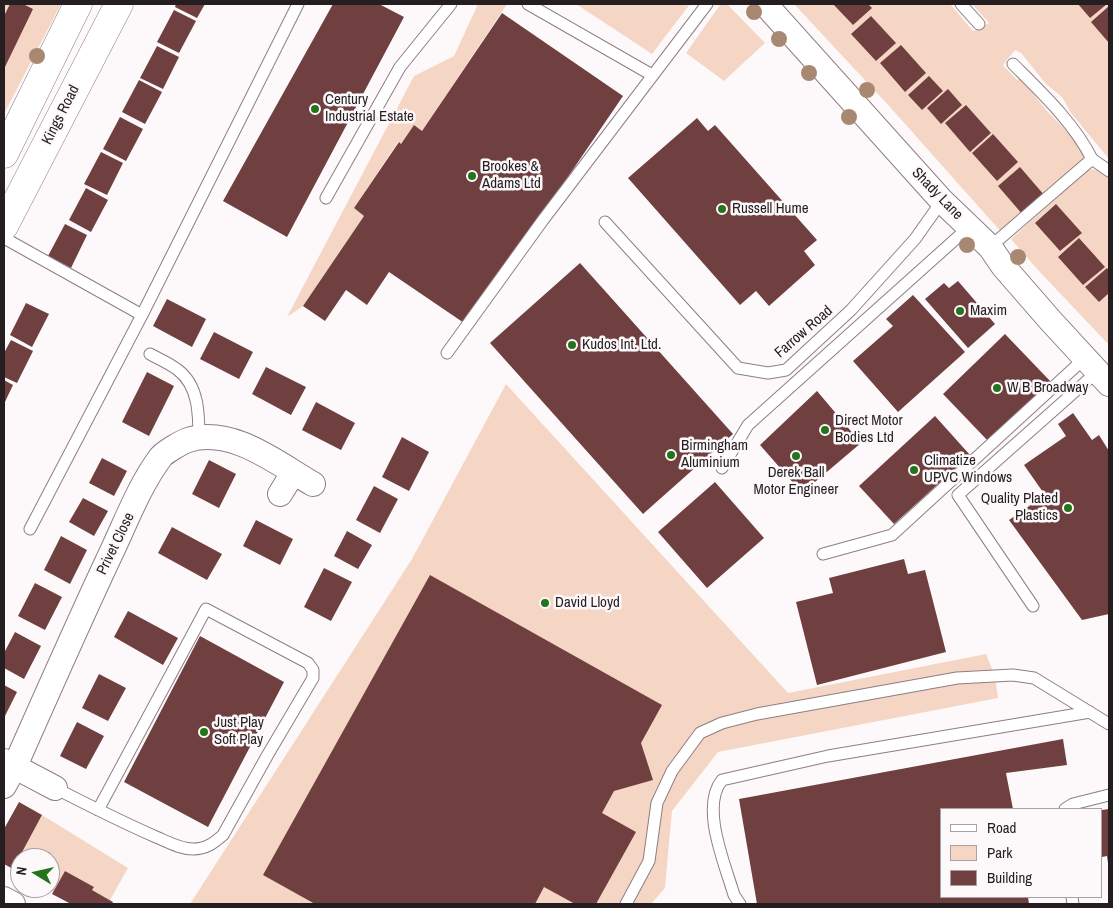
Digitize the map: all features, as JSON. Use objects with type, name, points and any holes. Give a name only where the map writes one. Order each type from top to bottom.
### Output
[{"type":"main road","points":[[4,154],[78,4]]},
{"type":"main road","name":"Kings Road","points":[[4,226],[119,4]]},
{"type":"main road","points":[[4,160],[30,175]]},
{"type":"street","name":"Shady Lane","points":[[765,4],[942,201],[990,247],[1003,266],[1097,371]]},
{"type":"street","name":"Privet Close","points":[[55,788],[8,771],[144,485],[161,456],[188,440],[209,438],[236,441],[266,455],[303,479],[280,494]]},
{"type":"street","points":[[4,899],[13,904]]},
{"type":"lane","points":[[30,529],[142,315],[298,4]]},
{"type":"lane","points":[[326,198],[400,67],[451,4]]},
{"type":"lane","points":[[528,4],[652,75]]},
{"type":"lane","points":[[447,353],[652,75],[707,4]]},
{"type":"lane","points":[[961,4],[979,24]]},
{"type":"lane","points":[[1013,64],[1052,104],[1085,145],[1092,159],[1109,171]]},
{"type":"lane","points":[[990,247],[1092,159]]},
{"type":"lane","name":"Farrow Road","points":[[606,222],[738,368],[768,373],[786,370],[851,310],[915,239],[942,201]]},
{"type":"lane","points":[[722,468],[748,425],[969,227]]},
{"type":"lane","points":[[4,238],[142,315]]},
{"type":"lane","points":[[150,354],[179,370],[190,384],[199,408],[199,439]]},
{"type":"lane","points":[[823,554],[892,535],[1097,371]]},
{"type":"lane","points":[[1033,606],[958,494],[1097,371]]},
{"type":"lane","points":[[55,788],[98,810],[128,825],[180,847],[192,849],[213,845],[223,835],[313,678],[312,670],[308,663],[206,609],[98,810]]},
{"type":"lane","points":[[626,904],[649,861],[657,804],[672,771],[700,733],[722,723],[757,714],[957,678],[1013,675],[1034,678],[1109,724]]},
{"type":"lane","points":[[740,904],[734,895],[713,820],[713,803],[716,787],[722,780],[828,756],[1090,712]]},
{"type":"lane","points":[[1067,808],[1073,804],[1109,795]]},
{"type":"green space","points":[[4,4],[61,4],[4,114]]},
{"type":"green space","points":[[478,4],[507,4],[422,131],[414,125],[401,144],[398,142],[354,208],[364,216],[303,306],[287,317],[414,76],[454,56]]},
{"type":"green space","points":[[576,4],[690,4],[652,54]]},
{"type":"green space","points":[[727,4],[765,43],[724,81],[686,53],[720,5]]},
{"type":"green space","points":[[794,4],[950,4],[973,31],[989,23],[972,4],[1109,4],[1109,159],[1071,113],[1062,97],[1046,84],[1021,53],[1015,50],[1003,65],[1017,80],[1020,78],[1024,82],[1048,112],[1084,151],[1083,160],[1002,233],[890,107]]},
{"type":"green space","points":[[1088,169],[1105,171],[1109,177],[1109,345],[1011,239]]},
{"type":"green space","name":"David Lloyd","points":[[506,384],[788,693],[986,654],[995,676],[998,698],[718,752],[672,811],[665,888],[651,904],[190,904],[412,559]]},
{"type":"green space","points":[[42,815],[128,868],[110,900],[92,890],[94,887],[65,871],[60,880],[60,848],[24,848]]},
{"type":"building","points":[[10,4],[23,4],[33,9],[4,69],[4,16]]},
{"type":"building","points":[[176,4],[205,4],[197,18],[175,7]]},
{"type":"building","name":"Century Industrial Estate","points":[[333,4],[379,4],[404,17],[287,237],[223,201]]},
{"type":"building","points":[[833,4],[868,4],[872,8],[853,25]]},
{"type":"building","points":[[1078,4],[1107,4],[1090,18]]},
{"type":"building","points":[[1109,6],[1109,43],[1091,22]]},
{"type":"building","points":[[174,10],[196,21],[179,53],[157,42]]},
{"type":"building","name":"Brookes & Adams Ltd","points":[[502,13],[623,96],[467,325],[389,272],[367,305],[346,290],[325,321],[303,306],[364,216],[354,208],[399,142],[401,144],[414,125],[422,131]]},
{"type":"building","points":[[871,16],[896,43],[876,61],[851,34]]},
{"type":"building","points":[[901,45],[926,73],[905,92],[880,63]]},
{"type":"building","points":[[157,46],[179,57],[163,89],[140,78]]},
{"type":"building","points":[[929,76],[943,91],[922,110],[908,95]]},
{"type":"building","points":[[139,80],[162,92],[145,124],[122,112]]},
{"type":"building","points":[[948,89],[962,105],[941,124],[927,108]]},
{"type":"building","points":[[966,105],[991,133],[970,152],[945,123]]},
{"type":"building","points":[[120,117],[143,129],[126,161],[103,149]]},
{"type":"building","name":"Russell Hume","points":[[697,118],[708,131],[715,125],[817,240],[804,251],[815,265],[769,306],[756,291],[740,305],[628,178]]},
{"type":"building","points":[[993,134],[1018,162],[997,181],[972,153]]},
{"type":"building","points":[[101,152],[123,163],[107,195],[84,184]]},
{"type":"building","points":[[1020,167],[1045,196],[1023,215],[998,186]]},
{"type":"building","points":[[86,188],[108,200],[91,232],[69,220]]},
{"type":"building","points":[[1056,204],[1082,233],[1060,251],[1035,223]]},
{"type":"building","points":[[65,224],[87,235],[71,268],[48,256]]},
{"type":"building","points":[[1079,238],[1105,267],[1083,285],[1058,257]]},
{"type":"building","points":[[580,263],[733,434],[643,514],[490,343]]},
{"type":"building","points":[[1107,268],[1109,271],[1109,293],[1099,302],[1085,287]]},
{"type":"building","name":"Maxim","points":[[958,281],[995,324],[968,348],[925,299],[944,283],[949,288]]},
{"type":"building","points":[[913,295],[965,352],[898,412],[853,361],[893,326],[886,319]]},
{"type":"building","points":[[167,299],[206,319],[192,347],[153,326]]},
{"type":"building","points":[[26,303],[49,314],[32,347],[10,335]]},
{"type":"building","points":[[214,332],[253,352],[239,379],[200,359]]},
{"type":"building","name":"W B Broadway","points":[[1005,334],[1051,382],[989,442],[943,394]]},
{"type":"building","points":[[11,340],[33,351],[17,383],[4,377],[4,353]]},
{"type":"building","points":[[266,367],[306,387],[291,415],[252,394]]},
{"type":"building","points":[[147,372],[174,386],[149,436],[122,422]]},
{"type":"building","points":[[4,380],[13,385],[4,404]]},
{"type":"building","points":[[817,391],[861,443],[802,493],[760,445]]},
{"type":"building","points":[[316,402],[355,423],[341,450],[302,430]]},
{"type":"building","name":"Quality Plated Plastics","points":[[1073,413],[1092,440],[1099,435],[1109,451],[1109,614],[1082,620],[1009,520],[1045,495],[1024,465],[1066,436],[1058,424]]},
{"type":"building","name":"Climatize UPVC Windows","points":[[935,416],[970,455],[894,524],[859,486]]},
{"type":"building","points":[[402,437],[429,452],[409,491],[382,477]]},
{"type":"building","points":[[102,458],[127,471],[114,496],[89,483]]},
{"type":"building","points":[[209,460],[236,474],[219,508],[192,494]]},
{"type":"building","points":[[715,482],[764,538],[707,588],[658,532]]},
{"type":"building","points":[[374,486],[398,499],[380,533],[356,520]]},
{"type":"building","points":[[83,498],[108,511],[94,536],[69,522]]},
{"type":"building","points":[[256,520],[293,539],[280,565],[243,546]]},
{"type":"building","points":[[172,527],[222,554],[207,580],[158,553]]},
{"type":"building","points":[[347,531],[372,545],[358,569],[334,556]]},
{"type":"building","points":[[61,536],[87,550],[70,584],[44,570]]},
{"type":"building","points":[[904,559],[908,574],[925,570],[946,652],[817,685],[796,602],[833,593],[829,578]]},
{"type":"building","points":[[324,568],[352,582],[331,621],[304,607]]},
{"type":"building","points":[[430,575],[662,705],[641,743],[653,780],[614,791],[602,813],[636,832],[596,904],[575,904],[544,887],[535,904],[315,904],[263,875]]},
{"type":"building","points":[[35,583],[62,597],[45,630],[18,616]]},
{"type":"building","points":[[128,611],[178,638],[163,665],[114,637]]},
{"type":"building","points":[[15,632],[41,646],[24,679],[4,668],[4,653]]},
{"type":"building","name":"Just Play Soft Play","points":[[200,636],[284,682],[208,827],[124,782]]},
{"type":"building","points":[[99,674],[126,688],[108,721],[82,708]]},
{"type":"building","points":[[4,685],[17,692],[4,718]]},
{"type":"building","points":[[77,722],[104,736],[86,769],[60,756]]},
{"type":"building","points":[[1063,739],[1067,765],[1006,773],[1013,808],[940,808],[940,898],[1028,898],[1029,904],[757,904],[739,799]]},
{"type":"building","points":[[19,802],[42,815],[24,848],[10,848],[10,867],[4,864],[4,829]]},
{"type":"building","points":[[1109,809],[1108,863],[1107,856],[1103,857],[1103,810]]},
{"type":"building","points":[[65,871],[94,887],[92,890],[113,902],[112,904],[71,904],[60,898],[60,880]]},
{"type":"place","name":"Century Industrial Estate","points":[[315,109]]},
{"type":"place","name":"Brookes & Adams Ltd","points":[[472,176]]},
{"type":"place","name":"Russell Hume","points":[[722,209]]},
{"type":"place","name":"Maxim","points":[[960,311]]},
{"type":"place","name":"Kudos Int. Ltd.","points":[[572,345]]},
{"type":"place","name":"W B Broadway","points":[[997,388]]},
{"type":"place","name":"Direct Motor Bodies Ltd","points":[[825,430]]},
{"type":"place","name":"Birmingham Aluminium","points":[[671,455]]},
{"type":"place","name":"Derek Ball Motor Engineer","points":[[796,456]]},
{"type":"place","name":"Climatize UPVC Windows","points":[[914,470]]},
{"type":"place","name":"Quality Plated Plastics","points":[[1068,508]]},
{"type":"place","name":"David Lloyd","points":[[545,603]]},
{"type":"place","name":"Just Play Soft Play","points":[[204,732]]}]
